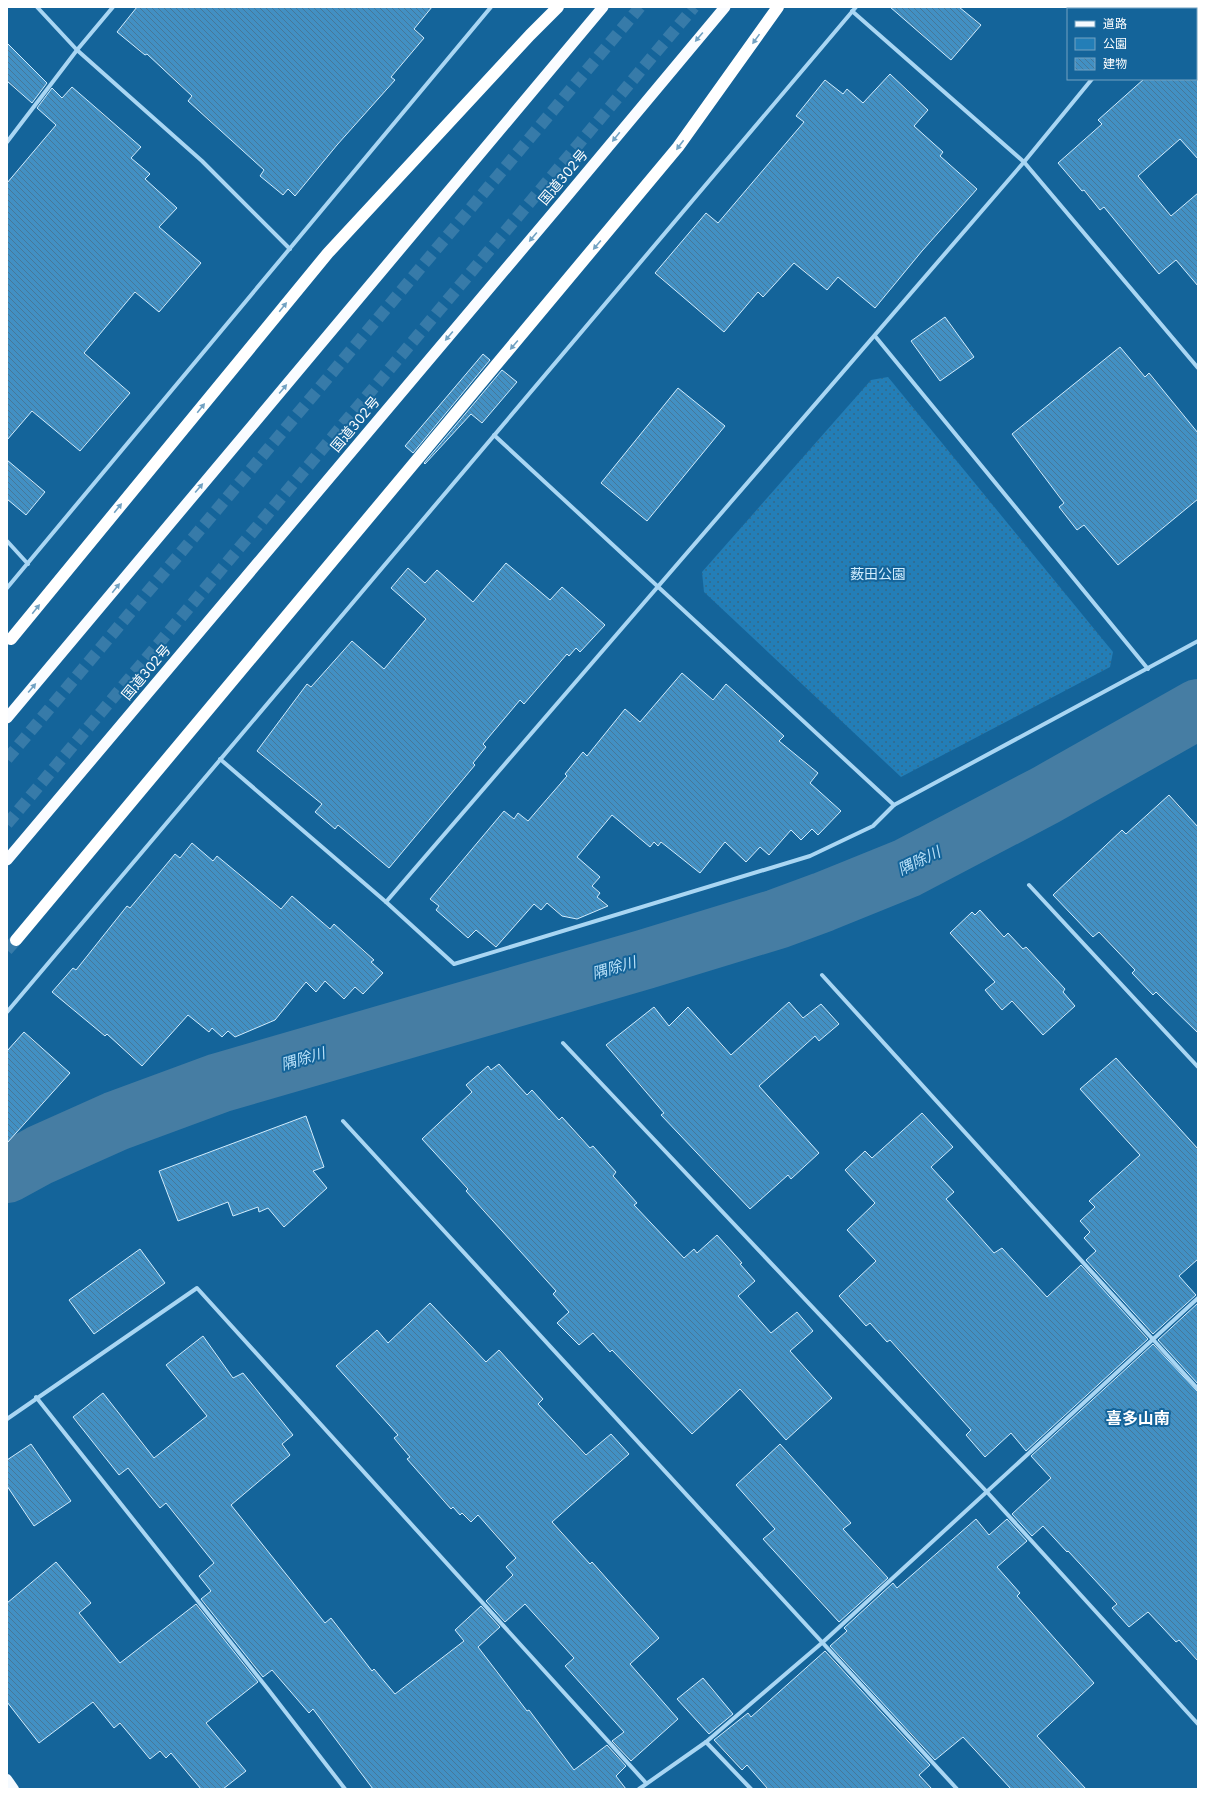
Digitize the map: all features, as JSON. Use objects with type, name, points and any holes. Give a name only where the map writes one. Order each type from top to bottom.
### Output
[{"type":"highway","points":[[11,639],[328,253],[530,35],[558,7]]},
{"type":"highway","points":[[7,718],[603,7]]},
{"type":"highway","name":"国道302号","points":[[7,860],[725,7]]},
{"type":"highway","points":[[16,940],[678,147],[778,7]]},
{"type":"main road","points":[[7,1779],[14,1789]]},
{"type":"street","points":[[37,7],[77,50],[202,162],[290,249]]},
{"type":"street","points":[[7,142],[77,50],[113,7]]},
{"type":"street","points":[[7,588],[491,7]]},
{"type":"street","points":[[7,1012],[854,9],[1024,162],[1198,368]]},
{"type":"street","points":[[386,902],[659,588],[1024,162],[1091,80]]},
{"type":"street","points":[[875,336],[1148,669]]},
{"type":"street","points":[[494,435],[894,805]]},
{"type":"street","points":[[7,541],[28,564]]},
{"type":"street","points":[[220,759],[386,902],[454,964],[810,856],[874,826],[894,805],[1198,641]]},
{"type":"street","points":[[1029,885],[1198,1067]]},
{"type":"street","points":[[822,975],[1198,1389]]},
{"type":"street","points":[[563,1043],[987,1492],[1198,1724]]},
{"type":"street","points":[[343,1121],[957,1789]]},
{"type":"street","points":[[7,1419],[36,1397],[197,1288],[646,1783]]},
{"type":"street","points":[[639,1789],[706,1742],[823,1642],[1153,1341],[1198,1298]]},
{"type":"street","points":[[36,1397],[267,1688],[345,1789]]},
{"type":"street","points":[[706,1742],[751,1789]]},
{"type":"green space","name":"薮田公園","points":[[888,377],[1113,652],[1110,667],[901,777],[704,592],[702,572],[871,380]]},
{"type":"building","points":[[137,7],[432,7],[414,29],[424,38],[391,77],[395,80],[337,145],[295,196],[288,189],[283,195],[260,176],[264,170],[188,101],[192,96],[147,54],[145,55],[117,32]]},
{"type":"building","points":[[890,7],[959,7],[981,25],[951,60]]},
{"type":"building","points":[[7,43],[47,83],[32,103],[7,81]]},
{"type":"building","points":[[890,74],[928,110],[914,126],[943,152],[940,156],[977,189],[922,251],[875,308],[838,277],[827,290],[794,263],[763,297],[758,292],[724,332],[655,273],[706,213],[718,223],[804,122],[796,116],[825,80],[843,94],[847,89],[863,103]]},
{"type":"building","points":[[1198,79],[1198,159],[1180,139],[1138,176],[1171,216],[1198,193],[1198,286],[1176,260],[1159,274],[1104,207],[1100,210],[1084,190],[1082,191],[1058,163],[1102,124],[1098,120],[1143,80]]},
{"type":"building","points":[[72,87],[141,147],[131,158],[150,174],[145,179],[177,208],[159,227],[201,263],[159,312],[135,292],[84,353],[130,393],[80,451],[32,411],[7,440],[7,183],[56,125],[37,108],[52,88],[62,98]]},
{"type":"building","points":[[945,317],[974,357],[940,381],[911,341]]},
{"type":"building","points":[[1120,347],[1145,377],[1149,373],[1198,433],[1198,499],[1118,565],[1084,525],[1077,530],[1059,507],[1064,503],[1012,434]]},
{"type":"building","points":[[483,354],[490,360],[413,453],[405,446]]},
{"type":"building","points":[[502,370],[517,382],[482,423],[471,414],[425,464],[424,463]]},
{"type":"building","points":[[678,388],[725,426],[647,521],[601,483]]},
{"type":"building","points":[[7,460],[45,492],[26,515],[7,499]]},
{"type":"building","points":[[506,563],[550,600],[562,587],[605,625],[580,652],[576,648],[569,656],[567,654],[524,704],[520,700],[483,744],[486,747],[473,763],[475,765],[389,868],[338,825],[335,829],[315,812],[322,804],[257,751],[307,684],[311,687],[352,641],[384,669],[426,619],[391,588],[408,568],[425,583],[437,570],[473,602]]},
{"type":"building","points":[[682,673],[713,700],[726,684],[784,736],[779,741],[818,773],[810,783],[841,811],[818,835],[812,829],[801,840],[791,830],[769,855],[760,847],[746,862],[725,842],[700,873],[661,842],[658,846],[654,842],[650,847],[612,815],[577,857],[600,877],[592,886],[600,893],[597,897],[608,906],[577,919],[562,916],[547,903],[541,910],[534,904],[496,947],[476,930],[468,938],[436,910],[439,906],[430,899],[504,811],[514,819],[518,813],[528,821],[567,776],[565,774],[583,752],[587,756],[625,709],[640,722]]},
{"type":"building","points":[[1169,795],[1198,827],[1198,1033],[1156,992],[1153,995],[1132,973],[1135,970],[1099,932],[1093,937],[1053,895],[1122,830],[1126,834]]},
{"type":"building","points":[[192,843],[213,861],[217,856],[281,909],[292,896],[330,929],[334,924],[374,960],[371,962],[383,973],[363,994],[355,987],[344,999],[325,981],[316,992],[306,982],[275,1020],[235,1037],[228,1031],[222,1037],[212,1028],[209,1032],[188,1015],[142,1066],[107,1034],[105,1036],[52,992],[73,968],[76,970],[127,906],[130,908],[175,854],[180,858]]},
{"type":"building","points":[[980,910],[1004,937],[1008,933],[1023,949],[1026,947],[1065,989],[1063,992],[1075,1006],[1043,1035],[1012,1001],[1002,1010],[985,990],[995,982],[950,933],[972,912],[975,915]]},
{"type":"building","points":[[789,1002],[803,1018],[821,1004],[839,1024],[819,1041],[815,1036],[759,1086],[819,1153],[791,1179],[788,1175],[750,1209],[661,1115],[664,1113],[606,1045],[654,1007],[669,1026],[688,1007],[731,1055]]},
{"type":"building","points":[[24,1032],[70,1073],[7,1143],[7,1051]]},
{"type":"building","points":[[1116,1058],[1198,1149],[1198,1259],[1179,1276],[1196,1295],[1153,1334],[1086,1260],[1096,1251],[1084,1238],[1090,1232],[1080,1221],[1095,1207],[1089,1201],[1140,1155],[1080,1089]]},
{"type":"building","points":[[499,1064],[527,1095],[532,1090],[559,1120],[562,1117],[590,1148],[593,1146],[616,1172],[613,1176],[637,1203],[634,1205],[684,1258],[694,1249],[697,1253],[717,1235],[742,1263],[740,1264],[755,1281],[738,1296],[771,1333],[797,1312],[813,1331],[790,1351],[832,1398],[786,1440],[740,1389],[692,1434],[612,1350],[610,1352],[593,1333],[579,1345],[557,1323],[569,1312],[553,1294],[556,1291],[466,1191],[468,1189],[422,1139],[472,1092],[466,1085],[488,1066],[491,1070]]},
{"type":"building","points":[[922,1113],[953,1147],[931,1167],[954,1192],[946,1199],[994,1253],[1002,1248],[1047,1297],[1081,1265],[1148,1339],[1026,1451],[1011,1433],[985,1457],[966,1435],[971,1430],[890,1340],[887,1342],[870,1323],[866,1326],[839,1296],[876,1261],[847,1230],[875,1203],[845,1170],[865,1151],[872,1158]]},
{"type":"building","points":[[306,1116],[324,1167],[313,1171],[327,1188],[284,1227],[268,1208],[259,1212],[258,1207],[233,1216],[228,1202],[178,1221],[159,1171]]},
{"type":"building","points":[[140,1249],[165,1283],[94,1334],[69,1300]]},
{"type":"building","points":[[430,1303],[486,1362],[499,1350],[543,1399],[538,1404],[586,1455],[611,1434],[629,1454],[552,1522],[590,1564],[592,1562],[659,1638],[630,1664],[678,1719],[631,1761],[612,1741],[624,1732],[565,1666],[574,1658],[525,1604],[505,1622],[486,1601],[513,1575],[506,1567],[516,1558],[478,1515],[471,1522],[462,1513],[460,1515],[453,1507],[451,1509],[407,1459],[410,1457],[394,1438],[398,1435],[336,1366],[377,1330],[388,1343]]},
{"type":"building","points":[[1198,1303],[1198,1384],[1158,1340]]},
{"type":"building","points":[[203,1336],[233,1378],[243,1373],[293,1435],[282,1444],[290,1455],[231,1505],[325,1623],[331,1618],[372,1671],[374,1669],[395,1694],[464,1641],[455,1630],[481,1606],[500,1627],[478,1647],[527,1711],[529,1710],[574,1770],[607,1745],[626,1766],[616,1776],[626,1789],[373,1789],[313,1709],[309,1713],[272,1670],[263,1677],[201,1599],[211,1591],[199,1576],[214,1563],[166,1503],[160,1508],[128,1468],[119,1475],[73,1417],[103,1393],[154,1458],[207,1416],[166,1365]]},
{"type":"building","points":[[1153,1344],[1198,1392],[1198,1661],[1179,1640],[1176,1642],[1148,1612],[1129,1627],[1112,1608],[1117,1604],[1043,1526],[1032,1536],[1012,1514],[1051,1478],[1031,1456]]},
{"type":"building","points":[[31,1444],[71,1501],[34,1526],[7,1486],[7,1460]]},
{"type":"building","points":[[780,1444],[851,1523],[843,1529],[888,1578],[839,1622],[763,1539],[775,1529],[736,1485]]},
{"type":"building","points":[[976,1519],[989,1535],[1007,1519],[1027,1541],[997,1567],[1020,1593],[1017,1596],[1094,1683],[1037,1736],[1086,1789],[1011,1789],[963,1737],[935,1760],[830,1646],[847,1631],[844,1628],[893,1583],[897,1588]]},
{"type":"building","points":[[56,1562],[91,1603],[79,1613],[120,1663],[196,1604],[258,1682],[206,1723],[246,1771],[223,1789],[201,1789],[171,1753],[166,1758],[160,1751],[150,1759],[120,1723],[114,1728],[93,1702],[39,1743],[7,1702],[7,1603]]},
{"type":"building","points":[[825,1651],[930,1765],[919,1775],[932,1789],[768,1789],[747,1765],[742,1770],[714,1740],[748,1713],[751,1717]]},
{"type":"building","points":[[703,1678],[733,1714],[709,1734],[677,1699]]},
{"type":"waterway","name":"隅除川","points":[[7,1173],[40,1155],[116,1121],[219,1083],[646,959],[777,919],[823,902],[907,868],[1046,795],[1198,709]]},
{"type":"tunnel","points":[[7,759],[640,7]]},
{"type":"tunnel","points":[[7,824],[694,7]]},
{"type":"tunnel","points":[[7,950],[16,940]]},
{"type":"district","name":"喜多山南","points":[[1138,1418]]}]
